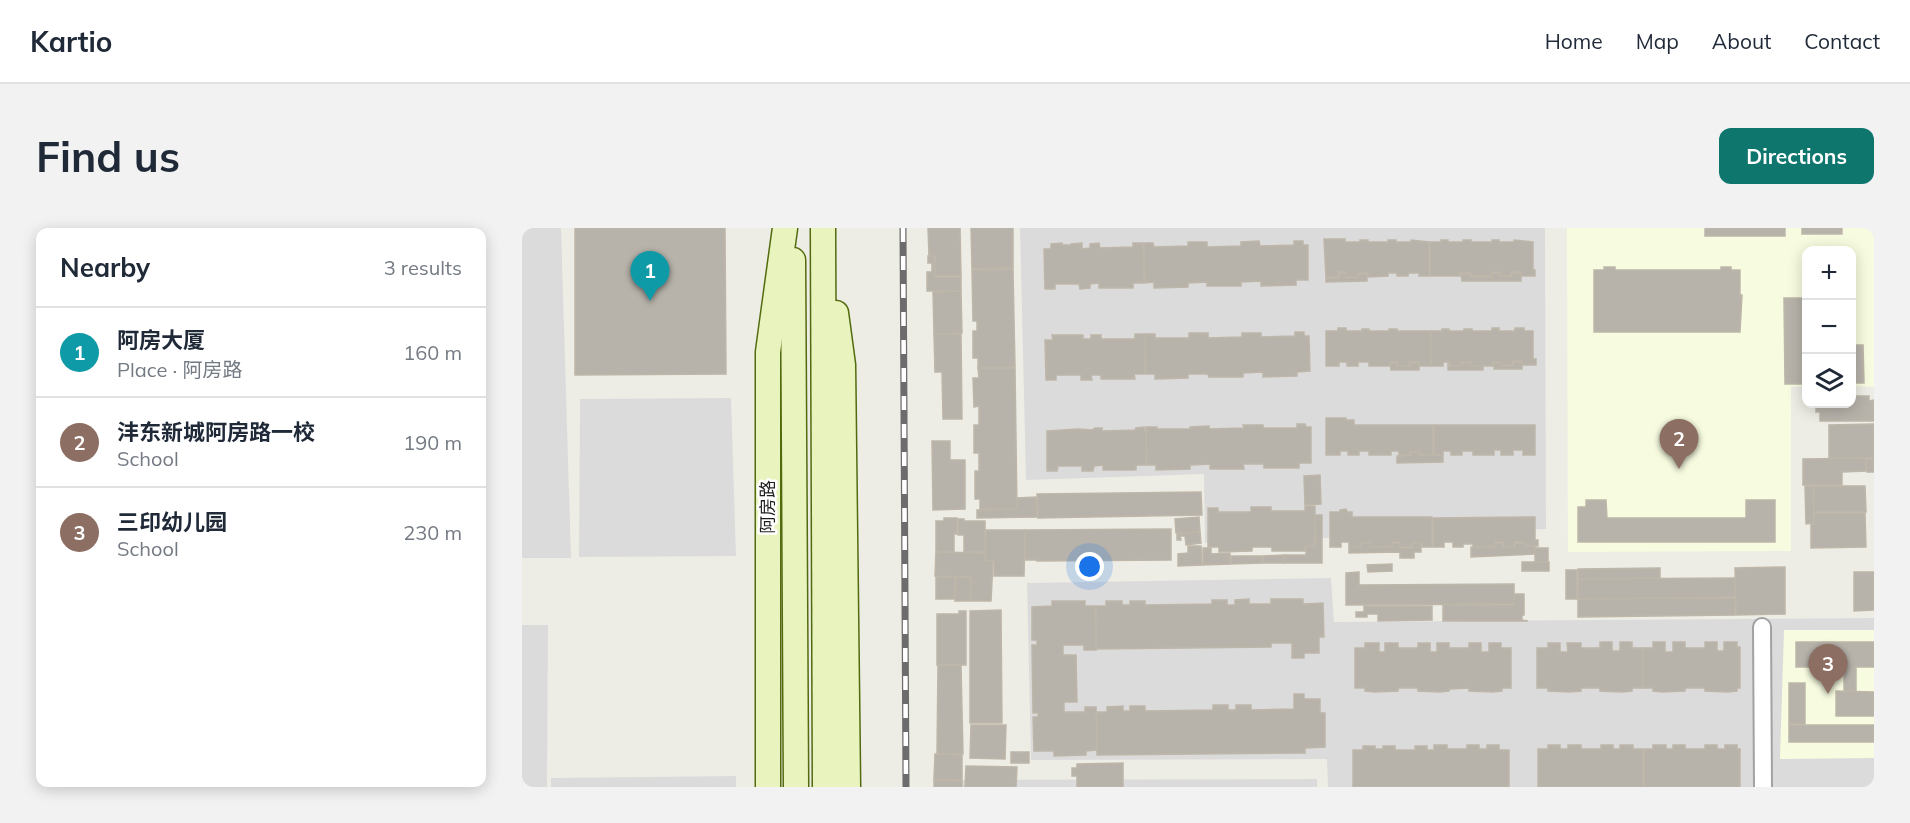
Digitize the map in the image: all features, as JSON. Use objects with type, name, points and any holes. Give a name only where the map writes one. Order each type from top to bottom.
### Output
[{"type":"main road","name":"阿房路","points":[[768,787],[768,352],[785,228]]},
{"type":"main road","name":"阿房路","points":[[793,228],[796,787]]},
{"type":"main road","points":[[823,229],[825,787]]},
{"type":"main road","points":[[823,229],[843,365],[848,787]]},
{"type":"street","points":[[1762,627],[1763,787]]},
{"type":"shaded area","points":[[522,228],[561,228],[571,558],[522,558]]},
{"type":"shaded area","points":[[1020,228],[1545,228],[1546,529],[1205,543],[1204,474],[1026,480]]},
{"type":"shaded area","points":[[1567,228],[1874,228],[1874,387],[1856,386],[1856,246],[1802,246],[1802,386],[1791,387],[1791,551],[1568,552]]},
{"type":"shaded area","points":[[731,398],[736,556],[579,557],[580,399]]},
{"type":"shaded area","points":[[1331,578],[1334,622],[1874,618],[1874,787],[1328,787],[1327,759],[1031,760],[1027,583]]},
{"type":"shaded area","points":[[522,625],[548,625],[547,787],[522,787]]},
{"type":"shaded area","points":[[1784,630],[1874,630],[1874,758],[1780,759]]},
{"type":"shaded area","points":[[736,776],[736,787],[551,787],[551,778]]},
{"type":"shaded area","points":[[1317,779],[1317,787],[960,787],[960,780]]},
{"type":"building","points":[[575,228],[725,228],[726,374],[575,375]]},
{"type":"building","points":[[928,228],[960,228],[961,276],[935,276],[935,256],[929,256]]},
{"type":"building","points":[[971,228],[1013,228],[1013,268],[972,269]]},
{"type":"building","points":[[1705,228],[1785,228],[1785,236],[1705,236]]},
{"type":"building","points":[[1802,228],[1842,228],[1842,234],[1802,234]]},
{"type":"building","points":[[1324,239],[1345,239],[1345,242],[1396,240],[1396,242],[1411,242],[1411,240],[1429,242],[1429,276],[1408,273],[1408,276],[1397,276],[1397,273],[1388,273],[1388,276],[1368,277],[1368,273],[1358,273],[1358,277],[1346,277],[1346,272],[1338,272],[1338,277],[1326,277]]},
{"type":"building","points":[[1441,240],[1448,240],[1448,242],[1499,240],[1499,242],[1514,242],[1514,240],[1533,242],[1535,276],[1521,276],[1521,272],[1511,272],[1511,276],[1500,276],[1500,272],[1492,272],[1492,276],[1471,276],[1471,273],[1460,273],[1460,276],[1430,276],[1430,242],[1441,242]]},
{"type":"building","points":[[1259,241],[1260,246],[1294,245],[1294,241],[1303,241],[1303,245],[1308,245],[1308,280],[1296,280],[1296,285],[1261,286],[1261,281],[1241,282],[1241,286],[1207,286],[1207,282],[1188,283],[1188,287],[1154,288],[1154,282],[1145,283],[1144,243],[1153,243],[1154,247],[1188,246],[1188,242],[1207,242],[1207,247],[1241,246],[1241,242]]},
{"type":"building","points":[[1062,243],[1062,245],[1071,245],[1082,243],[1082,249],[1090,248],[1090,244],[1099,243],[1100,248],[1133,247],[1133,243],[1143,243],[1144,283],[1133,283],[1133,288],[1099,288],[1099,283],[1090,284],[1090,288],[1080,289],[1079,284],[1055,284],[1055,289],[1045,289],[1044,249],[1051,249],[1051,244]]},
{"type":"building","points":[[928,256],[934,256],[935,277],[961,277],[961,291],[927,291],[927,272],[932,272],[932,263],[928,263]]},
{"type":"building","points":[[1604,267],[1615,267],[1615,270],[1721,270],[1721,267],[1731,267],[1731,270],[1740,270],[1740,295],[1742,295],[1740,332],[1594,332],[1594,270],[1604,270]]},
{"type":"building","points":[[1013,269],[1015,367],[978,368],[978,358],[973,358],[973,331],[977,331],[977,321],[973,321],[972,270]]},
{"type":"building","points":[[1339,273],[1346,273],[1346,278],[1358,278],[1358,274],[1367,274],[1367,281],[1326,282],[1326,278],[1339,278]]},
{"type":"building","points":[[1492,273],[1512,277],[1512,273],[1521,273],[1521,281],[1492,281]]},
{"type":"building","points":[[1461,274],[1470,274],[1470,277],[1492,277],[1492,281],[1462,281]]},
{"type":"building","points":[[961,291],[962,333],[934,334],[933,292]]},
{"type":"building","points":[[1784,298],[1802,298],[1802,384],[1785,384]]},
{"type":"building","points":[[1338,328],[1346,328],[1346,331],[1397,329],[1397,331],[1431,331],[1431,366],[1419,366],[1419,362],[1409,362],[1409,366],[1398,366],[1398,362],[1390,362],[1390,366],[1369,366],[1369,362],[1358,362],[1358,366],[1347,366],[1347,362],[1339,362],[1339,366],[1326,366],[1326,331],[1338,331]]},
{"type":"building","points":[[1492,328],[1499,328],[1499,331],[1515,331],[1515,328],[1524,328],[1524,331],[1533,331],[1533,359],[1536,359],[1536,365],[1522,365],[1522,361],[1512,361],[1512,365],[1493,362],[1493,366],[1471,366],[1471,362],[1462,362],[1462,366],[1450,366],[1450,362],[1443,362],[1443,366],[1431,366],[1431,331],[1472,329],[1472,331],[1492,331]]},
{"type":"building","points":[[1295,332],[1304,332],[1304,336],[1309,336],[1310,371],[1297,372],[1297,376],[1263,377],[1263,372],[1243,373],[1243,377],[1209,377],[1208,374],[1188,374],[1188,378],[1155,379],[1155,374],[1146,374],[1145,334],[1155,334],[1155,338],[1189,338],[1189,333],[1208,333],[1208,338],[1242,337],[1242,333],[1261,333],[1261,337],[1295,336]]},
{"type":"building","points":[[934,334],[961,334],[962,419],[943,419],[942,372],[935,372]]},
{"type":"building","points":[[1135,334],[1145,334],[1145,374],[1134,374],[1135,379],[1101,379],[1101,375],[1091,375],[1092,380],[1081,380],[1081,375],[1056,375],[1056,380],[1046,380],[1045,340],[1053,340],[1052,335],[1083,335],[1083,339],[1091,339],[1091,335],[1101,335],[1101,339],[1135,339]]},
{"type":"building","points":[[1856,345],[1863,345],[1864,383],[1856,383]]},
{"type":"building","points":[[1513,362],[1522,362],[1522,369],[1494,369],[1494,363],[1501,363],[1501,366],[1513,366]]},
{"type":"building","points":[[1390,363],[1397,363],[1397,366],[1410,366],[1410,363],[1419,363],[1419,370],[1391,370]]},
{"type":"building","points":[[1448,363],[1449,366],[1462,366],[1462,363],[1471,363],[1471,366],[1483,366],[1483,370],[1448,370]]},
{"type":"building","points":[[978,368],[1015,368],[1017,509],[980,509],[980,499],[975,499],[975,471],[979,471],[979,453],[974,453],[974,425],[979,425],[979,406],[974,407],[973,378],[979,378]]},
{"type":"building","points":[[1856,396],[1869,396],[1869,401],[1874,400],[1874,421],[1820,421],[1820,412],[1816,412],[1816,408],[1856,408]]},
{"type":"building","points":[[1326,418],[1354,420],[1354,425],[1433,425],[1433,455],[1410,452],[1410,455],[1399,455],[1399,451],[1391,451],[1391,455],[1369,455],[1369,451],[1359,451],[1359,455],[1348,455],[1348,451],[1340,451],[1340,455],[1326,455]]},
{"type":"building","points":[[1297,424],[1311,427],[1311,463],[1299,463],[1299,468],[1264,468],[1264,464],[1243,464],[1244,469],[1210,469],[1210,464],[1190,465],[1190,469],[1156,470],[1156,465],[1147,465],[1146,427],[1190,429],[1190,427],[1209,426],[1209,429],[1263,425],[1263,428],[1297,428]]},
{"type":"building","points":[[1874,424],[1874,458],[1829,458],[1829,425]]},
{"type":"building","points":[[1434,425],[1535,425],[1535,455],[1523,455],[1523,450],[1513,450],[1513,455],[1501,455],[1501,450],[1494,450],[1494,455],[1473,455],[1473,451],[1462,451],[1462,455],[1451,455],[1451,451],[1443,451],[1443,455],[1434,455]]},
{"type":"building","points":[[1144,427],[1146,465],[1136,465],[1136,470],[1103,470],[1103,465],[1094,466],[1093,471],[1082,471],[1082,466],[1058,466],[1057,471],[1047,471],[1047,431],[1092,430],[1095,428],[1102,428],[1102,431],[1135,430]]},
{"type":"building","points":[[932,441],[950,441],[950,460],[965,460],[965,509],[933,510]]},
{"type":"building","points":[[1411,452],[1420,452],[1420,455],[1443,455],[1443,462],[1397,463],[1397,456],[1411,455]]},
{"type":"building","points":[[1866,458],[1866,471],[1842,472],[1842,485],[1803,485],[1803,459]]},
{"type":"building","points":[[1866,459],[1874,459],[1874,472],[1867,472]]},
{"type":"building","points":[[1320,475],[1321,504],[1305,505],[1304,476]]},
{"type":"building","points":[[1805,486],[1813,486],[1814,523],[1806,524]]},
{"type":"building","points":[[1814,486],[1865,486],[1866,512],[1814,512]]},
{"type":"building","points":[[1201,492],[1202,515],[1038,518],[1037,494]]},
{"type":"building","points":[[1036,497],[1037,517],[977,518],[977,510],[1017,509],[1017,498]]},
{"type":"building","points":[[1586,500],[1606,500],[1607,518],[1746,518],[1746,500],[1775,500],[1775,542],[1578,542],[1578,507],[1586,507]]},
{"type":"building","points":[[1305,506],[1315,506],[1315,546],[1305,546],[1306,551],[1272,551],[1272,547],[1252,547],[1252,551],[1219,552],[1219,547],[1208,547],[1208,508],[1218,508],[1218,512],[1251,512],[1251,507],[1271,507],[1271,511],[1305,511]]},
{"type":"building","points":[[1346,509],[1347,512],[1352,512],[1352,517],[1432,517],[1432,547],[1422,547],[1422,543],[1412,543],[1412,547],[1400,547],[1400,542],[1392,542],[1392,547],[1370,547],[1370,543],[1360,543],[1360,547],[1349,547],[1349,542],[1341,542],[1341,547],[1330,547],[1330,512],[1340,512]]},
{"type":"building","points":[[1814,513],[1865,513],[1866,547],[1811,548],[1811,524],[1814,524]]},
{"type":"building","points":[[1315,515],[1322,515],[1322,563],[1284,563],[1284,555],[1306,555],[1306,546],[1316,546]]},
{"type":"building","points":[[1199,517],[1200,532],[1176,533],[1175,519]]},
{"type":"building","points":[[1535,517],[1535,540],[1538,540],[1538,546],[1524,546],[1524,542],[1514,542],[1514,547],[1503,547],[1503,542],[1495,542],[1495,547],[1473,547],[1473,544],[1463,544],[1463,547],[1453,547],[1453,542],[1444,542],[1444,547],[1433,547],[1433,518]]},
{"type":"building","points":[[944,518],[957,518],[954,552],[936,552],[936,521],[944,521]]},
{"type":"building","points":[[958,519],[985,521],[985,552],[964,552],[964,535],[958,535]]},
{"type":"building","points":[[1171,529],[1171,560],[1025,560],[1025,530]]},
{"type":"building","points":[[986,530],[1025,530],[1024,576],[994,576],[994,561],[985,561]]},
{"type":"building","points":[[1200,532],[1201,543],[1186,545],[1185,536],[1180,536],[1181,540],[1177,540],[1177,534]]},
{"type":"building","points":[[1360,543],[1370,543],[1370,547],[1392,547],[1392,543],[1400,543],[1400,548],[1412,548],[1412,543],[1421,543],[1421,552],[1414,552],[1414,558],[1400,558],[1400,552],[1349,553],[1349,547],[1361,547]]},
{"type":"building","points":[[1495,543],[1503,543],[1503,547],[1515,547],[1515,543],[1535,546],[1535,554],[1471,557],[1471,547],[1496,547]]},
{"type":"building","points":[[1188,546],[1201,546],[1202,565],[1178,566],[1178,554],[1188,553]]},
{"type":"building","points":[[1203,548],[1211,548],[1211,554],[1230,553],[1230,564],[1203,565]]},
{"type":"building","points":[[1535,548],[1548,548],[1548,562],[1535,562]]},
{"type":"building","points":[[936,552],[985,553],[985,561],[993,561],[991,601],[971,601],[971,577],[935,576]]},
{"type":"building","points":[[1284,555],[1284,563],[1263,563],[1263,556]]},
{"type":"building","points":[[1231,556],[1262,556],[1262,563],[1231,564]]},
{"type":"building","points":[[1522,562],[1549,562],[1549,571],[1522,571]]},
{"type":"building","points":[[1392,564],[1392,571],[1368,572],[1367,565]]},
{"type":"building","points":[[1785,567],[1785,614],[1736,615],[1735,568]]},
{"type":"building","points":[[1660,568],[1660,578],[1578,579],[1578,569]]},
{"type":"building","points":[[1566,570],[1577,570],[1577,599],[1566,599]]},
{"type":"building","points":[[1359,572],[1359,585],[1514,584],[1514,604],[1346,605],[1346,573]]},
{"type":"building","points":[[1854,572],[1874,572],[1874,610],[1854,611]]},
{"type":"building","points":[[936,577],[955,577],[955,599],[936,599]]},
{"type":"building","points":[[956,577],[971,577],[970,601],[955,601]]},
{"type":"building","points":[[1735,578],[1735,597],[1578,599],[1578,579]]},
{"type":"building","points":[[1514,594],[1524,594],[1522,620],[1528,621],[1443,621],[1443,605],[1514,605]]},
{"type":"building","points":[[1735,598],[1735,615],[1578,617],[1578,599]]},
{"type":"building","points":[[1249,599],[1249,604],[1271,604],[1271,599],[1303,599],[1303,604],[1323,603],[1324,637],[1319,637],[1319,653],[1304,653],[1304,658],[1292,658],[1292,643],[1271,643],[1271,647],[1096,649],[1096,606],[1106,606],[1106,601],[1122,601],[1122,605],[1130,605],[1130,601],[1145,601],[1145,605],[1212,604],[1212,600],[1227,600],[1227,605],[1235,605],[1235,600]]},
{"type":"building","points":[[1052,601],[1085,601],[1085,606],[1095,606],[1096,650],[1084,650],[1084,645],[1063,645],[1063,655],[1076,655],[1077,702],[1064,702],[1064,712],[1085,712],[1085,707],[1096,707],[1097,750],[1086,751],[1086,755],[1054,756],[1054,751],[1034,751],[1033,717],[1038,717],[1038,713],[1033,713],[1032,645],[1037,645],[1037,640],[1032,640],[1032,607],[1052,606]]},
{"type":"building","points":[[1364,606],[1432,606],[1432,620],[1378,621],[1378,614],[1356,617],[1356,612],[1364,612]]},
{"type":"building","points":[[1001,610],[1002,723],[970,723],[970,611]]},
{"type":"building","points":[[959,611],[966,611],[966,665],[937,665],[937,614],[959,614]]},
{"type":"building","points":[[1600,642],[1612,642],[1612,651],[1620,651],[1620,642],[1632,642],[1632,648],[1643,648],[1643,688],[1632,688],[1632,691],[1622,692],[1600,691],[1600,688],[1581,688],[1581,691],[1570,692],[1537,688],[1537,648],[1548,648],[1548,643],[1560,643],[1560,652],[1568,652],[1567,643],[1581,643],[1581,648],[1600,648]]},
{"type":"building","points":[[1653,642],[1665,642],[1665,652],[1673,652],[1673,642],[1685,642],[1685,648],[1705,648],[1705,642],[1717,642],[1717,651],[1724,651],[1724,642],[1737,642],[1737,647],[1740,647],[1740,688],[1737,688],[1737,691],[1727,692],[1705,691],[1705,688],[1685,688],[1685,691],[1662,692],[1653,691],[1653,688],[1643,688],[1643,648],[1653,648]]},
{"type":"building","points":[[1796,642],[1874,642],[1874,667],[1856,667],[1856,691],[1844,691],[1844,667],[1796,667]]},
{"type":"building","points":[[1365,643],[1379,643],[1379,652],[1385,652],[1385,643],[1398,643],[1398,648],[1418,648],[1418,643],[1430,643],[1430,652],[1437,652],[1437,643],[1449,643],[1449,648],[1469,648],[1469,643],[1481,643],[1481,652],[1489,652],[1489,643],[1501,643],[1501,648],[1511,648],[1511,688],[1502,688],[1502,691],[1492,692],[1469,691],[1469,688],[1439,692],[1418,691],[1418,688],[1398,688],[1398,691],[1375,692],[1365,691],[1365,688],[1355,688],[1355,648],[1365,648]]},
{"type":"building","points":[[938,665],[961,665],[963,754],[937,754]]},
{"type":"building","points":[[1789,683],[1805,683],[1805,724],[1789,724]]},
{"type":"building","points":[[1836,691],[1874,692],[1874,716],[1836,716]]},
{"type":"building","points":[[1294,694],[1304,694],[1304,699],[1320,699],[1320,713],[1325,713],[1325,747],[1305,748],[1305,753],[1097,755],[1097,712],[1107,712],[1107,707],[1123,706],[1123,711],[1130,711],[1130,706],[1145,706],[1145,711],[1213,710],[1213,705],[1228,705],[1228,710],[1236,710],[1236,705],[1251,705],[1251,710],[1294,709]]},
{"type":"building","points":[[971,725],[1006,725],[1005,759],[970,758]]},
{"type":"building","points":[[1789,725],[1874,725],[1874,742],[1789,742]]},
{"type":"building","points":[[1434,745],[1447,745],[1447,749],[1467,749],[1467,745],[1479,745],[1479,749],[1487,749],[1487,745],[1499,745],[1499,750],[1509,750],[1509,787],[1353,787],[1353,750],[1363,750],[1363,746],[1383,749],[1383,746],[1395,746],[1395,750],[1415,750],[1415,746],[1427,746],[1427,750],[1434,750]]},
{"type":"building","points":[[1548,745],[1560,745],[1560,749],[1568,749],[1568,745],[1581,745],[1581,749],[1601,749],[1601,745],[1613,745],[1613,749],[1620,749],[1620,745],[1633,745],[1633,749],[1643,749],[1643,787],[1538,787],[1538,749],[1548,749]]},
{"type":"building","points":[[1653,745],[1666,745],[1666,749],[1673,749],[1673,745],[1685,745],[1685,749],[1705,749],[1705,745],[1717,745],[1717,749],[1725,749],[1725,745],[1737,745],[1737,749],[1740,749],[1740,787],[1644,787],[1644,749],[1653,749]]},
{"type":"building","points":[[1011,752],[1029,752],[1029,763],[1011,763]]},
{"type":"building","points":[[935,754],[962,755],[962,780],[934,779]]},
{"type":"building","points":[[1123,763],[1123,787],[1077,787],[1077,776],[1072,776],[1072,768],[1077,768],[1077,764]]},
{"type":"building","points":[[966,766],[1017,767],[1016,787],[965,787]]},
{"type":"building","points":[[934,780],[962,781],[962,787],[934,787]]},
{"type":"railway","points":[[903,228],[906,787]]},
{"type":"place","name":"阿房大厦","points":[[650,301]]},
{"type":"place","name":"沣东新城阿房路一校","points":[[1679,469]]},
{"type":"place","name":"三印幼儿园","points":[[1828,694]]}]
